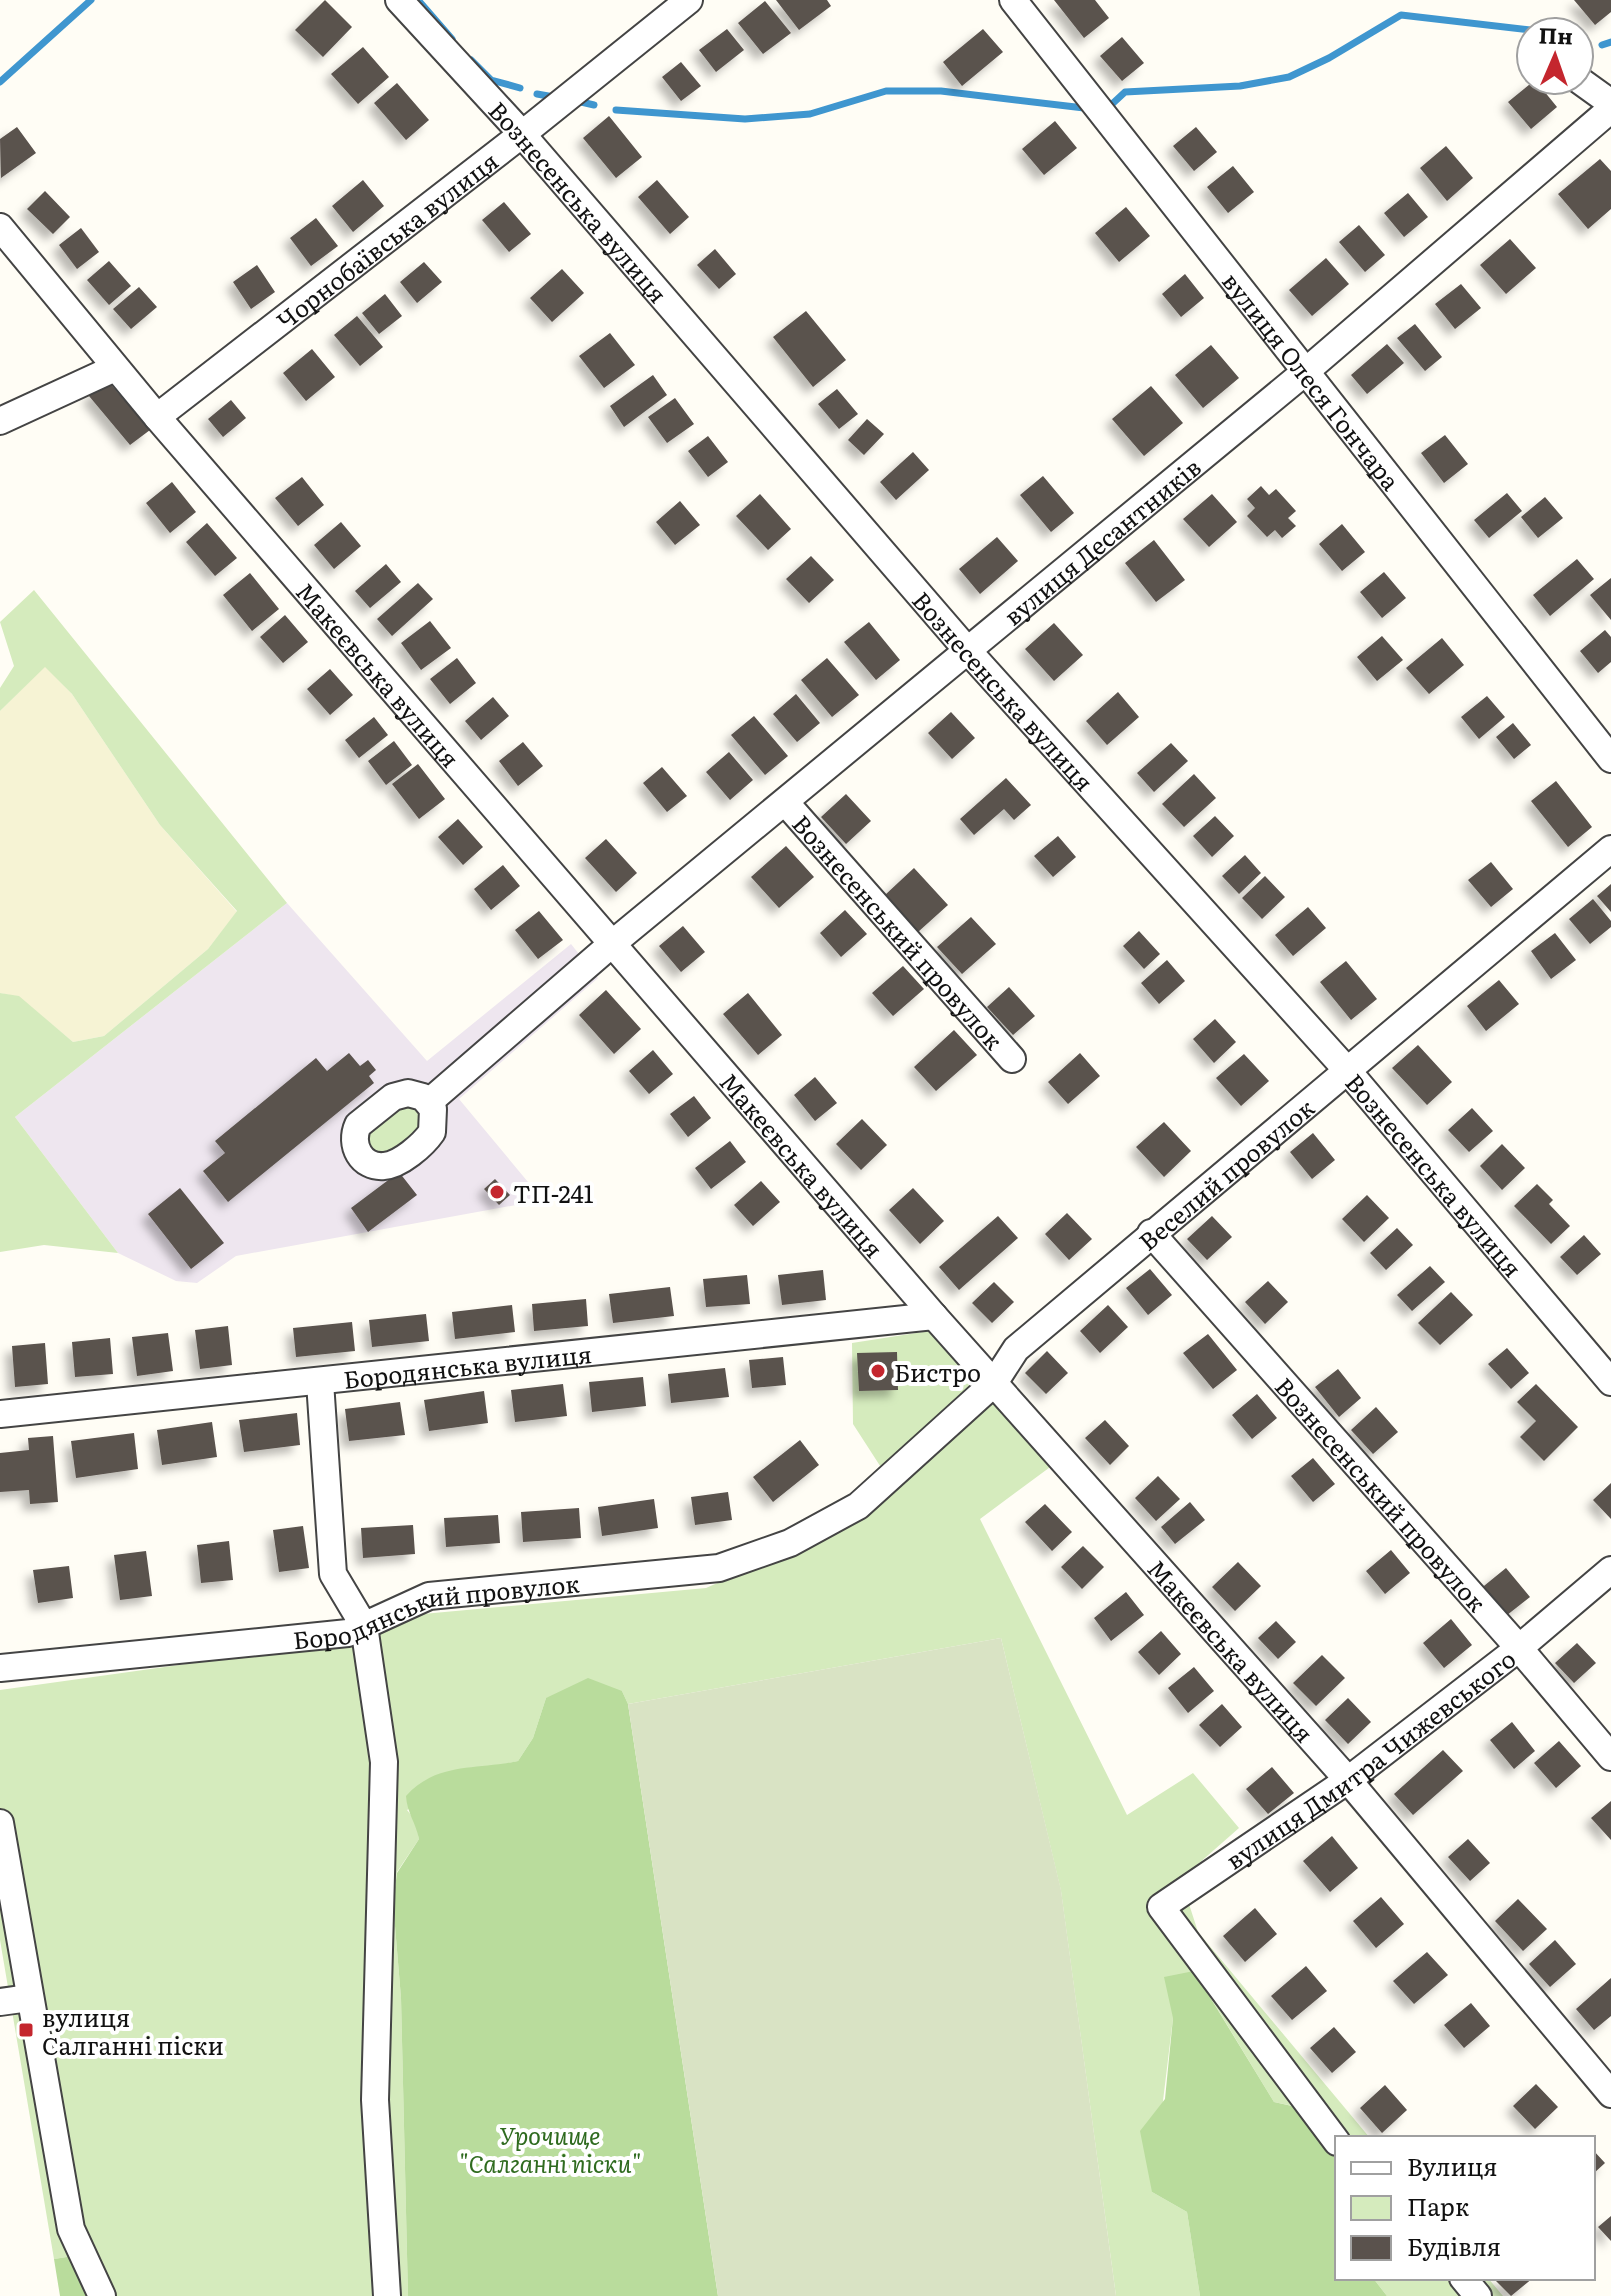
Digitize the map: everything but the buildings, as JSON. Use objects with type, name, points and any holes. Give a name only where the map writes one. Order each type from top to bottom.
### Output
[{"type":"street","name":"Вознесенська вулиця","points":[[399,0],[521,135],[968,651],[1346,1069],[1611,1382]]},
{"type":"street","name":"вулиця Олеся Гончара","points":[[1013,0],[1611,759]]},
{"type":"street","name":"Чорнобаївська вулиця","points":[[157,417],[521,135],[673,5]]},
{"type":"street","points":[[1595,93],[1611,106]]},
{"type":"street","name":"вулиця Десантників","points":[[429,1102],[613,943],[1305,372],[1611,106]]},
{"type":"street","name":"Макеєвська вулиця","points":[[0,227],[157,417],[934,1316],[1348,1780],[1611,2094]]},
{"type":"street","points":[[0,421],[115,368]]},
{"type":"street","name":"Вознесенський провулок","points":[[785,802],[1012,1059]]},
{"type":"street","name":"Веселий провулок","points":[[858,1506],[994,1383],[1016,1349],[1611,849]]},
{"type":"street","name":"Вознесенський провулок","points":[[1151,1233],[1519,1648],[1611,1757]]},
{"type":"street","name":"Бородянська вулиця","points":[[0,1414],[934,1316]]},
{"type":"street","points":[[320,1382],[333,1574],[364,1626],[384,1762],[375,2100],[387,2296]]},
{"type":"street","name":"Бородянський провулок","points":[[0,1668],[348,1633],[429,1596],[719,1568],[790,1543],[858,1506]]},
{"type":"street","name":"вулиця Дмитра Чижевського","points":[[1335,2139],[1161,1907],[1348,1780],[1519,1648],[1611,1570]]},
{"type":"street","points":[[0,1823],[71,2229],[102,2296]]},
{"type":"street","points":[[0,2002],[29,1998]]},
{"type":"street","points":[[1465,2280],[1478,2296]]},
{"type":"shaded area","points":[[45,666],[72,694],[160,825],[237,912],[208,949],[104,1036],[73,1042],[19,997],[0,993],[0,711]]},
{"type":"shaded area","points":[[287,903],[427,1061],[571,944],[598,978],[459,1099],[543,1200],[236,1256],[197,1283],[176,1281],[118,1253],[15,1117]]},
{"type":"green space","points":[[34,590],[287,903],[15,1117],[118,1253],[44,1245],[0,1252],[0,993],[19,996],[73,1042],[104,1036],[208,949],[237,911],[160,825],[72,694],[45,667],[0,711],[0,688],[14,666],[0,622]]},
{"type":"green space","points":[[416,1104],[426,1124],[393,1153],[371,1154],[365,1133],[399,1105]]},
{"type":"green space","points":[[942,1329],[1057,1462],[980,1519],[1127,1815],[1193,1773],[1239,1828],[1181,1879],[1198,1932],[1368,2136],[1335,2136],[1335,2158],[1293,2106],[1274,2102],[1195,1972],[1173,2018],[1152,2192],[1187,2212],[1200,2296],[1116,2296],[1061,1891],[1001,1638],[628,1704],[622,1691],[546,1698],[533,1738],[518,1761],[496,1766],[407,1810],[416,1821],[419,1839],[397,1872],[393,1902],[401,1998],[408,2296],[86,2296],[73,2256],[54,2259],[0,1940],[0,1690],[351,1641],[412,1615],[706,1588],[860,1521],[895,1489],[853,1424],[852,1343]]},
{"type":"green space","points":[[1001,1638],[1061,1890],[1116,2296],[718,2296],[628,1704]]},
{"type":"green space","name":"Урочище \"Салганні піски\"","points":[[588,1678],[622,1691],[628,1704],[718,2296],[408,2296],[401,1998],[393,1902],[397,1873],[419,1839],[406,1796],[430,1777],[444,1772],[518,1761],[533,1738],[546,1698]]},
{"type":"green space","points":[[1194,1971],[1274,2102],[1292,2106],[1335,2158],[1335,2280],[1375,2280],[1387,2296],[1200,2296],[1187,2212],[1152,2192],[1140,2131],[1165,2099],[1173,2018],[1164,1977]]},
{"type":"green space","points":[[73,2256],[86,2296],[60,2296],[54,2259]]},
{"type":"green space","points":[[1375,2280],[1490,2280],[1503,2296],[1387,2296]]},
{"type":"waterway","points":[[0,82],[91,0]]},
{"type":"waterway","points":[[418,0],[452,39]]},
{"type":"waterway","points":[[1111,105],[1125,92],[1240,86],[1289,77],[1329,58],[1401,15],[1515,28]]},
{"type":"waterway","points":[[1602,45],[1611,42]]},
{"type":"waterway","points":[[471,60],[491,80],[520,88]]},
{"type":"waterway","points":[[616,110],[745,119],[810,114],[886,91],[941,91],[1084,108]]},
{"type":"waterway","points":[[537,94],[554,97]]},
{"type":"waterway","points":[[577,101],[594,105]]},
{"type":"place","name":"ТП-241","points":[[497,1192]]},
{"type":"place","name":"Бистро","points":[[878,1371]]},
{"type":"place","name":"вулиця Салганні піски","points":[[26,2030]]}]
